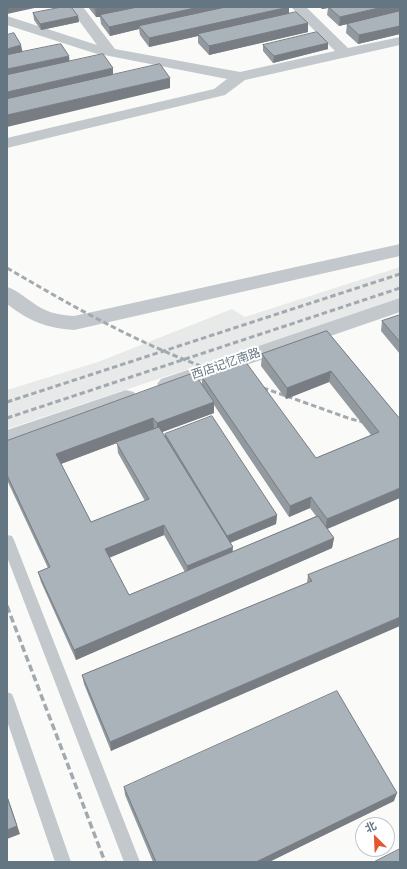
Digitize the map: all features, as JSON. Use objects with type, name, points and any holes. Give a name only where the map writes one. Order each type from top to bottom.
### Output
[{"type":"street","points":[[298,7],[346,54]]},
{"type":"street","points":[[72,8],[111,53]]},
{"type":"street","points":[[9,21],[35,16]]},
{"type":"street","points":[[9,21],[94,49],[240,77],[400,41]]},
{"type":"street","points":[[7,143],[219,92],[240,77]]},
{"type":"street","points":[[7,294],[38,317],[54,322],[74,323],[400,250]]},
{"type":"street","name":"西店记忆南路","points":[[7,439],[400,305]]},
{"type":"lane","points":[[7,540],[132,862]]},
{"type":"lane","points":[[7,699],[63,862]]},
{"type":"shaded area","points":[[400,267],[400,299],[7,429],[7,390],[98,362],[232,309],[245,317]]},
{"type":"building","points":[[62,7],[71,7],[78,16],[40,24],[33,13]]},
{"type":"building","points":[[138,7],[199,7],[109,27],[100,15]]},
{"type":"building","points":[[226,7],[289,7],[149,38],[139,26]]},
{"type":"building","points":[[329,7],[383,7],[340,17]]},
{"type":"building","points":[[400,11],[400,26],[359,35],[347,24]]},
{"type":"building","points":[[296,12],[308,23],[209,46],[198,34]]},
{"type":"building","points":[[317,32],[328,43],[274,56],[263,45]]},
{"type":"building","points":[[14,33],[21,45],[7,49],[7,35]]},
{"type":"building","points":[[61,44],[69,56],[7,69],[7,55]]},
{"type":"building","points":[[103,54],[113,68],[7,92],[7,75]]},
{"type":"building","points":[[160,64],[170,78],[7,115],[7,99]]},
{"type":"building","points":[[400,315],[400,342],[382,321]]},
{"type":"building","points":[[327,331],[400,419],[400,488],[327,519],[311,497],[290,506],[202,377],[245,361],[316,458],[379,432],[331,371],[287,388],[262,354]]},
{"type":"building","points":[[194,373],[214,402],[157,423],[153,418],[56,454],[91,522],[149,499],[116,442],[159,427],[233,547],[187,566],[164,525],[105,549],[129,595],[318,516],[334,538],[74,650],[38,572],[50,567],[7,475],[7,441]]},
{"type":"building","points":[[212,416],[277,515],[227,536],[165,434]]},
{"type":"building","points":[[400,538],[400,617],[110,742],[82,675],[312,581],[308,575]]},
{"type":"building","points":[[337,691],[397,793],[256,862],[156,862],[124,787]]},
{"type":"building","points":[[7,797],[17,826],[7,830]]},
{"type":"building","points":[[400,849],[400,862],[374,862],[384,857],[395,857],[395,852]]},
{"type":"railway","points":[[7,268],[114,328],[164,351]]},
{"type":"railway","points":[[164,351],[400,274]]},
{"type":"railway","points":[[184,359],[400,288]]},
{"type":"railway","points":[[7,402],[164,351]]},
{"type":"railway","points":[[164,351],[184,359]]},
{"type":"railway","points":[[7,418],[184,359]]},
{"type":"railway","points":[[184,359],[227,375]]},
{"type":"railway","points":[[255,385],[351,419],[371,424]]},
{"type":"railway","points":[[7,606],[105,862]]}]
